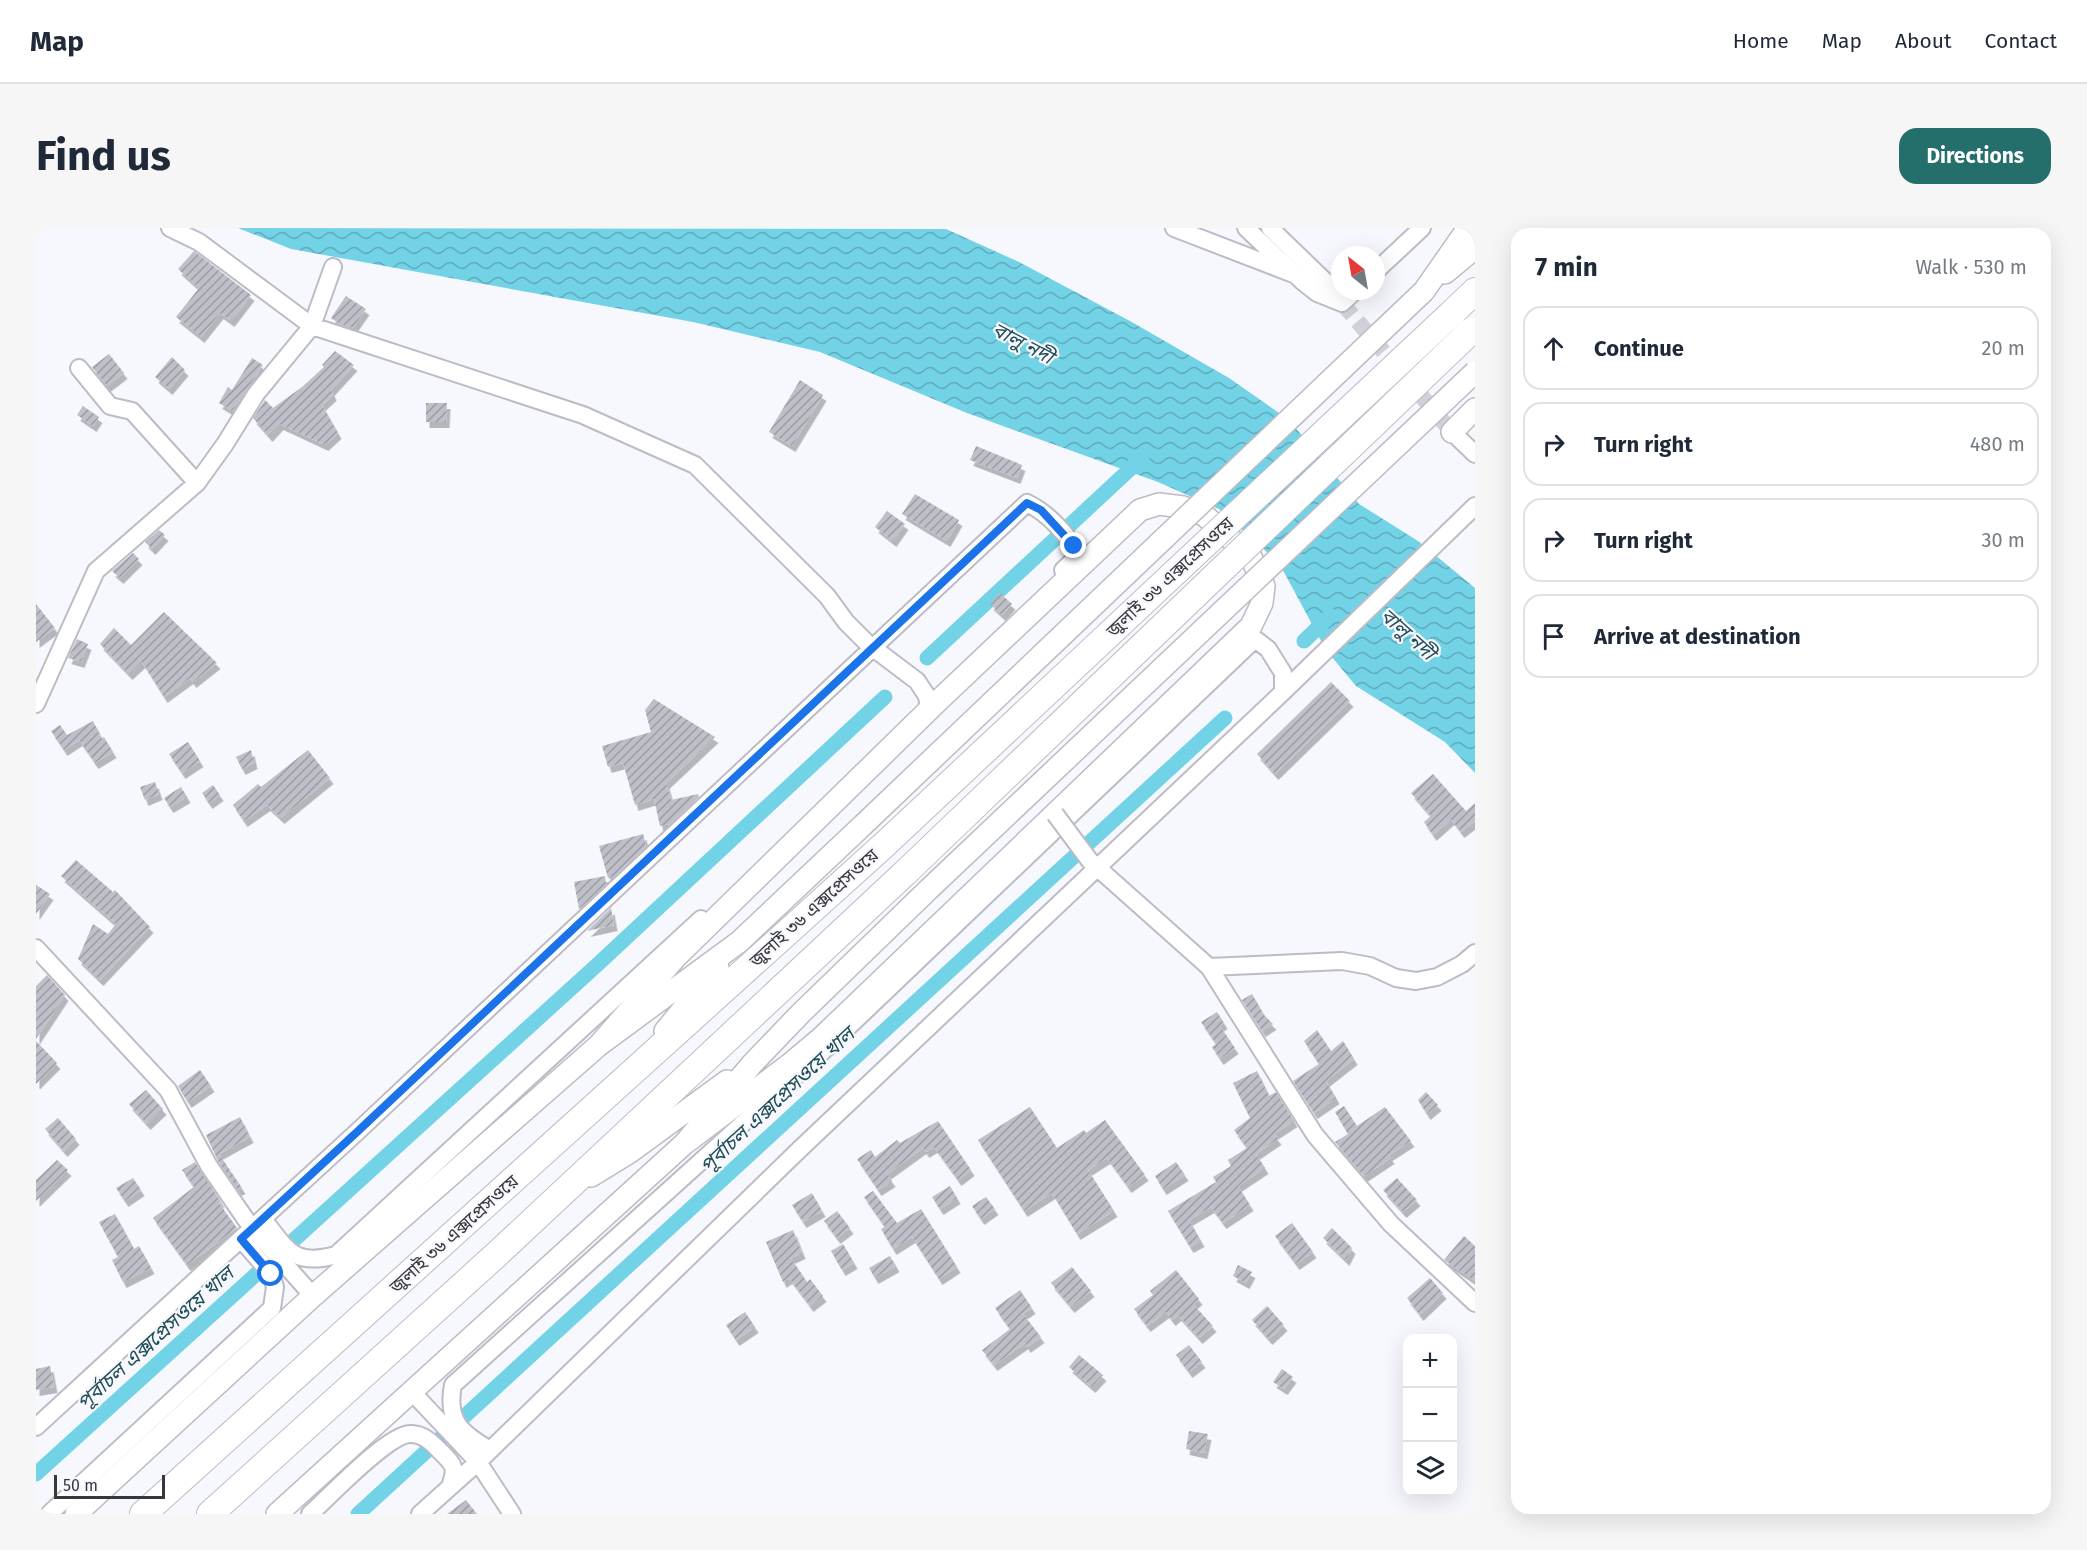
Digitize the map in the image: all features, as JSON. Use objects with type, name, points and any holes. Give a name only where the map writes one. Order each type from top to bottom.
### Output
[{"type":"highway","name":"জুলাই ৩৬ এক্সপ্রেসওয়ে","points":[[143,1514],[884,845],[1475,291]]},
{"type":"highway","name":"জুলাই ৩৬ এক্সপ্রেসওয়ে","points":[[210,1514],[559,1195],[907,871],[1473,329]]},
{"type":"main road","points":[[1424,291],[1468,228]]},
{"type":"main road","points":[[628,1075],[739,942],[1424,291],[1475,248]]},
{"type":"main road","points":[[277,1514],[419,1399],[684,1144],[752,1064],[801,1013],[1475,372]]},
{"type":"main road","points":[[1452,432],[1475,409]]},
{"type":"main road","points":[[599,1045],[675,958],[929,705],[1140,510],[1159,504],[1183,507],[1204,515],[1251,557],[1264,586],[1262,603],[1251,626],[1058,819],[821,1038],[684,1144]]},
{"type":"main road","points":[[76,1514],[314,1296],[599,1045],[739,942]]},
{"type":"main road","points":[[559,1195],[630,1152],[752,1064]]},
{"type":"street","points":[[170,228],[199,242],[312,326],[583,415],[695,465],[827,596],[846,622],[873,648],[923,687],[929,705]]},
{"type":"street","points":[[1174,228],[1296,275]]},
{"type":"street","points":[[1246,228],[1317,293],[1342,303]]},
{"type":"street","points":[[1270,228],[1330,286],[1342,303]]},
{"type":"street","points":[[1385,263],[1422,228]]},
{"type":"street","points":[[36,704],[96,571],[197,483],[256,394],[312,326],[333,267]]},
{"type":"street","points":[[1342,303],[1345,300]]},
{"type":"street","points":[[79,368],[110,406],[132,411],[197,483]]},
{"type":"street","points":[[1452,432],[1475,454]]},
{"type":"street","points":[[36,1426],[253,1229],[1027,503],[1041,510],[1074,546],[1078,555],[929,705],[336,1255],[321,1259],[304,1259],[290,1253],[253,1229]]},
{"type":"street","points":[[420,1514],[450,1488],[479,1455],[1094,864],[1285,689],[1471,510]]},
{"type":"street","points":[[512,1514],[468,1437],[452,1416],[449,1402],[453,1384],[822,1052],[1058,819],[1255,639],[1268,649],[1283,673],[1285,689]]},
{"type":"street","points":[[1058,819],[1094,864],[1209,967],[1315,1135],[1390,1224],[1475,1303]]},
{"type":"street","points":[[36,948],[168,1090],[209,1166],[253,1229],[314,1296]]},
{"type":"street","points":[[1209,967],[1342,961],[1370,966],[1396,978],[1416,981],[1437,977],[1462,964],[1475,953]]},
{"type":"street","points":[[48,1514],[273,1308],[275,1287],[253,1229]]},
{"type":"street","points":[[419,1399],[479,1455]]},
{"type":"street","points":[[310,1514],[391,1440],[411,1433],[429,1440],[453,1463],[455,1470],[450,1488]]},
{"type":"water","name":"বালু নদী","points":[[238,228],[946,229],[1019,262],[1130,321],[1229,378],[1289,420],[1359,504],[1418,541],[1475,588],[1475,773],[1445,742],[1356,686],[1326,650],[1279,563],[1219,509],[1158,482],[967,413],[820,352],[693,322],[291,249]]},
{"type":"building","points":[[194,251],[251,295],[231,321],[220,313],[201,337],[176,317],[199,288],[178,269]]},
{"type":"building","points":[[346,296],[366,309],[353,328],[331,318]]},
{"type":"building","points":[[335,351],[354,365],[331,390],[333,395],[322,405],[338,433],[325,445],[280,424],[269,436],[253,418],[265,400],[273,408],[302,387],[324,367],[322,365]]},
{"type":"building","points":[[109,354],[124,373],[107,386],[92,367]]},
{"type":"building","points":[[172,357],[185,370],[169,389],[155,377]]},
{"type":"building","points":[[252,358],[263,365],[232,411],[219,403],[228,387],[232,390]]},
{"type":"building","points":[[800,380],[823,395],[792,446],[769,432]]},
{"type":"building","points":[[426,403],[447,403],[446,422],[426,422]]},
{"type":"building","points":[[83,406],[99,417],[93,426],[77,415]]},
{"type":"building","points":[[976,446],[1022,465],[1017,478],[970,460]]},
{"type":"building","points":[[915,494],[959,520],[947,541],[902,514]]},
{"type":"building","points":[[887,511],[905,524],[893,541],[875,527]]},
{"type":"building","points":[[159,530],[165,535],[152,549],[145,542]]},
{"type":"building","points":[[133,553],[139,559],[120,578],[112,571]]},
{"type":"building","points":[[1000,593],[1012,604],[1002,615],[990,604]]},
{"type":"building","points":[[36,604],[55,628],[36,642]]},
{"type":"building","points":[[164,612],[217,663],[193,682],[190,678],[164,697],[142,662],[129,674],[100,644],[114,628],[131,645]]},
{"type":"building","points":[[77,639],[88,644],[81,662],[68,658]]},
{"type":"building","points":[[1331,682],[1350,701],[1275,774],[1257,754]]},
{"type":"building","points":[[654,699],[715,737],[666,783],[671,800],[698,794],[699,797],[670,824],[660,826],[654,799],[635,805],[623,763],[608,767],[602,746],[651,732],[645,710]]},
{"type":"building","points":[[93,721],[102,739],[104,737],[113,752],[95,763],[79,740],[64,750],[51,731],[60,725],[67,735]]},
{"type":"building","points":[[188,742],[200,761],[182,773],[169,754]]},
{"type":"building","points":[[251,750],[254,763],[242,769],[236,757]]},
{"type":"building","points":[[308,750],[330,778],[281,818],[267,805],[244,821],[233,805],[258,784],[261,787]]},
{"type":"building","points":[[1433,774],[1466,811],[1475,803],[1475,821],[1461,832],[1451,819],[1433,835],[1424,822],[1431,816],[1411,793]]},
{"type":"building","points":[[155,782],[159,794],[145,800],[140,787]]},
{"type":"building","points":[[213,785],[220,795],[209,803],[202,793]]},
{"type":"building","points":[[181,787],[187,797],[170,807],[164,798]]},
{"type":"building","points":[[643,834],[646,846],[614,876],[608,878],[599,846]]},
{"type":"building","points":[[76,860],[113,892],[115,890],[150,927],[100,980],[78,959],[93,924],[108,934],[116,924],[61,876]]},
{"type":"building","points":[[605,876],[606,884],[579,909],[574,882]]},
{"type":"building","points":[[36,885],[50,894],[36,914]]},
{"type":"building","points":[[611,908],[614,925],[587,931]]},
{"type":"building","points":[[47,975],[65,995],[36,1039],[36,986]]},
{"type":"building","points":[[1252,994],[1264,1015],[1273,1024],[1262,1031],[1242,1000]]},
{"type":"building","points":[[1217,1012],[1224,1023],[1220,1026],[1235,1048],[1220,1059],[1212,1047],[1216,1044],[1201,1022]]},
{"type":"building","points":[[1317,1030],[1331,1051],[1343,1041],[1354,1059],[1326,1081],[1336,1098],[1314,1113],[1293,1081],[1319,1064],[1304,1041]]},
{"type":"building","points":[[36,1041],[57,1063],[36,1084]]},
{"type":"building","points":[[200,1070],[211,1086],[188,1102],[178,1086]]},
{"type":"building","points":[[1257,1071],[1269,1096],[1276,1092],[1294,1121],[1274,1134],[1278,1139],[1256,1154],[1265,1168],[1238,1186],[1250,1205],[1223,1223],[1211,1207],[1189,1220],[1201,1241],[1190,1247],[1168,1211],[1216,1182],[1213,1177],[1231,1166],[1228,1160],[1247,1148],[1234,1130],[1250,1118],[1233,1083]]},
{"type":"building","points":[[146,1090],[163,1109],[147,1124],[129,1104]]},
{"type":"building","points":[[1426,1092],[1438,1105],[1427,1114],[1418,1100]]},
{"type":"building","points":[[1344,1106],[1357,1126],[1385,1107],[1411,1141],[1389,1155],[1391,1158],[1364,1176],[1335,1142],[1348,1134],[1335,1112]]},
{"type":"building","points":[[1030,1107],[1057,1148],[1084,1130],[1086,1133],[1105,1120],[1145,1175],[1128,1187],[1107,1158],[1088,1170],[1114,1211],[1077,1234],[1052,1193],[1024,1211],[978,1140]]},
{"type":"building","points":[[240,1117],[250,1137],[219,1154],[242,1188],[238,1190],[218,1161],[206,1135]]},
{"type":"building","points":[[58,1118],[76,1139],[64,1151],[45,1129]]},
{"type":"building","points":[[938,1121],[971,1170],[958,1180],[934,1147],[926,1152],[923,1148],[887,1174],[892,1181],[878,1190],[857,1159],[871,1150],[875,1157],[897,1140],[900,1143]]},
{"type":"building","points":[[57,1160],[68,1170],[36,1201],[36,1180]]},
{"type":"building","points":[[195,1162],[237,1228],[187,1265],[153,1218],[194,1187],[182,1170]]},
{"type":"building","points":[[1176,1162],[1185,1175],[1163,1189],[1155,1176]]},
{"type":"building","points":[[133,1178],[141,1190],[125,1201],[116,1188]]},
{"type":"building","points":[[1397,1178],[1417,1200],[1403,1212],[1383,1190]]},
{"type":"building","points":[[950,1186],[957,1198],[940,1209],[932,1197]]},
{"type":"building","points":[[873,1191],[897,1223],[921,1209],[957,1267],[939,1279],[912,1237],[893,1249],[881,1229],[885,1227],[864,1197]]},
{"type":"building","points":[[812,1193],[822,1211],[803,1222],[792,1205]]},
{"type":"building","points":[[986,1197],[995,1209],[981,1219],[972,1206]]},
{"type":"building","points":[[837,1211],[850,1228],[837,1238],[824,1221]]},
{"type":"building","points":[[115,1214],[134,1249],[139,1246],[151,1268],[123,1282],[112,1260],[118,1257],[99,1222]]},
{"type":"building","points":[[1292,1223],[1313,1252],[1296,1264],[1275,1236]]},
{"type":"building","points":[[1332,1228],[1352,1248],[1346,1260],[1323,1238]]},
{"type":"building","points":[[793,1230],[802,1253],[791,1258],[807,1282],[810,1279],[823,1296],[810,1306],[789,1278],[783,1282],[766,1242]]},
{"type":"building","points":[[1464,1236],[1475,1246],[1475,1281],[1444,1260]]},
{"type":"building","points":[[843,1244],[854,1263],[842,1270],[831,1251]]},
{"type":"building","points":[[890,1256],[896,1266],[875,1278],[869,1268]]},
{"type":"building","points":[[1238,1265],[1252,1272],[1246,1283],[1233,1276]]},
{"type":"building","points":[[1072,1267],[1091,1291],[1071,1307],[1051,1283]]},
{"type":"building","points":[[1176,1270],[1199,1299],[1193,1304],[1213,1326],[1199,1338],[1178,1315],[1172,1320],[1166,1312],[1147,1326],[1134,1309],[1153,1295],[1150,1291]]},
{"type":"building","points":[[1430,1278],[1443,1293],[1420,1315],[1407,1298]]},
{"type":"building","points":[[1020,1290],[1032,1308],[1023,1314],[1041,1337],[1027,1347],[1025,1343],[994,1365],[982,1350],[1010,1329],[995,1308]]},
{"type":"building","points":[[1267,1306],[1284,1325],[1269,1339],[1252,1320]]},
{"type":"building","points":[[745,1312],[755,1327],[736,1340],[726,1325]]},
{"type":"building","points":[[1189,1345],[1202,1362],[1189,1372],[1176,1355]]},
{"type":"building","points":[[1079,1355],[1103,1375],[1092,1387],[1069,1367]]},
{"type":"building","points":[[50,1366],[54,1387],[36,1390],[36,1369]]},
{"type":"building","points":[[1282,1369],[1293,1377],[1284,1389],[1273,1382]]},
{"type":"building","points":[[1189,1431],[1208,1434],[1204,1453],[1186,1449]]},
{"type":"building","points":[[466,1500],[477,1514],[447,1514]]},
{"type":"waterway","name":"পূর্বাচল এক্সপ্রেসওয়ে খাল","points":[[927,658],[1142,458]]},
{"type":"waterway","name":"পূর্বাচল এক্সপ্রেসওয়ে খাল","points":[[1304,641],[1330,616]]},
{"type":"waterway","name":"পূর্বাচল এক্সপ্রেসওয়ে খাল","points":[[36,1474],[597,965],[885,697]]},
{"type":"waterway","name":"পূর্বাচল এক্সপ্রেসওয়ে খাল","points":[[358,1514],[1225,718]]},
{"type":"tunnel","points":[[1342,303],[1452,432]]},
{"type":"route","points":[[271,1274],[241,1239],[252,1227],[357,1132],[1027,503],[1041,510],[1074,546]]}]
